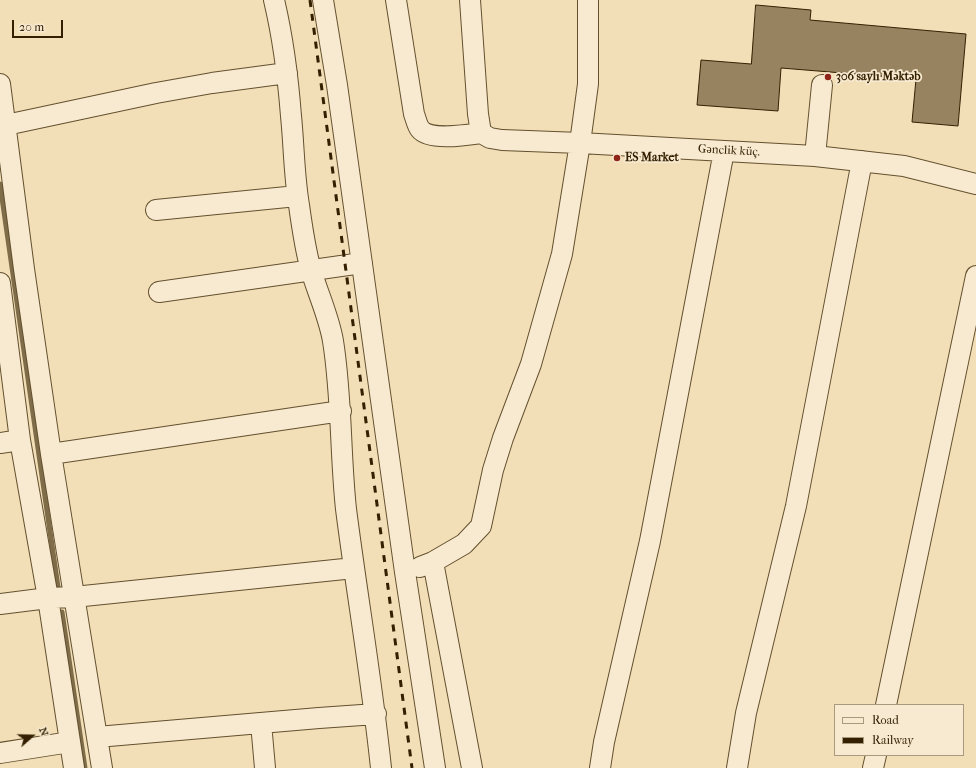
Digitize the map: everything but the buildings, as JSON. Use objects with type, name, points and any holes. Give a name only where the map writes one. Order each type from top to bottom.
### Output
[{"type":"street","points":[[274,0],[287,73],[297,196],[306,248],[311,271],[333,338],[341,411],[344,484],[354,568],[376,714],[382,768]]},
{"type":"street","points":[[323,0],[337,85],[405,572],[435,768]]},
{"type":"street","name":"Gənclik küç.","points":[[396,0],[414,114],[420,130],[431,136],[481,134],[490,138],[502,140],[815,156],[904,166],[976,184]]},
{"type":"street","points":[[470,0],[478,114],[481,134]]},
{"type":"street","points":[[405,572],[432,562],[464,544],[481,526],[492,470],[531,364],[562,254],[588,84],[588,0]]},
{"type":"street","points":[[6,125],[156,93],[212,83],[287,73]]},
{"type":"street","points":[[0,84],[24,269],[51,454],[102,768]]},
{"type":"street","points":[[815,156],[822,85]]},
{"type":"street","points":[[600,768],[604,742],[650,541],[724,151]]},
{"type":"street","points":[[737,768],[746,713],[796,506],[862,161]]},
{"type":"street","points":[[156,210],[297,196]]},
{"type":"street","points":[[159,292],[362,263]]},
{"type":"street","points":[[886,704],[976,276]]},
{"type":"street","points":[[1,293],[20,440],[48,598],[74,768]]},
{"type":"street","points":[[51,454],[341,411]]},
{"type":"street","points":[[0,443],[20,440]]},
{"type":"street","points":[[432,562],[472,768]]},
{"type":"street","points":[[0,604],[354,568]]},
{"type":"street","points":[[97,737],[376,714]]},
{"type":"street","points":[[261,723],[265,768]]},
{"type":"street","points":[[0,753],[70,742]]},
{"type":"street","points":[[873,768],[876,756]]},
{"type":"waterway","points":[[0,184],[58,587]]},
{"type":"waterway","points":[[62,612],[85,768]]},
{"type":"railway","points":[[310,0],[412,768]]},
{"type":"place","name":"306 saylı Məktəb","points":[[828,77]]},
{"type":"place","name":"ES Market","points":[[617,158]]}]
